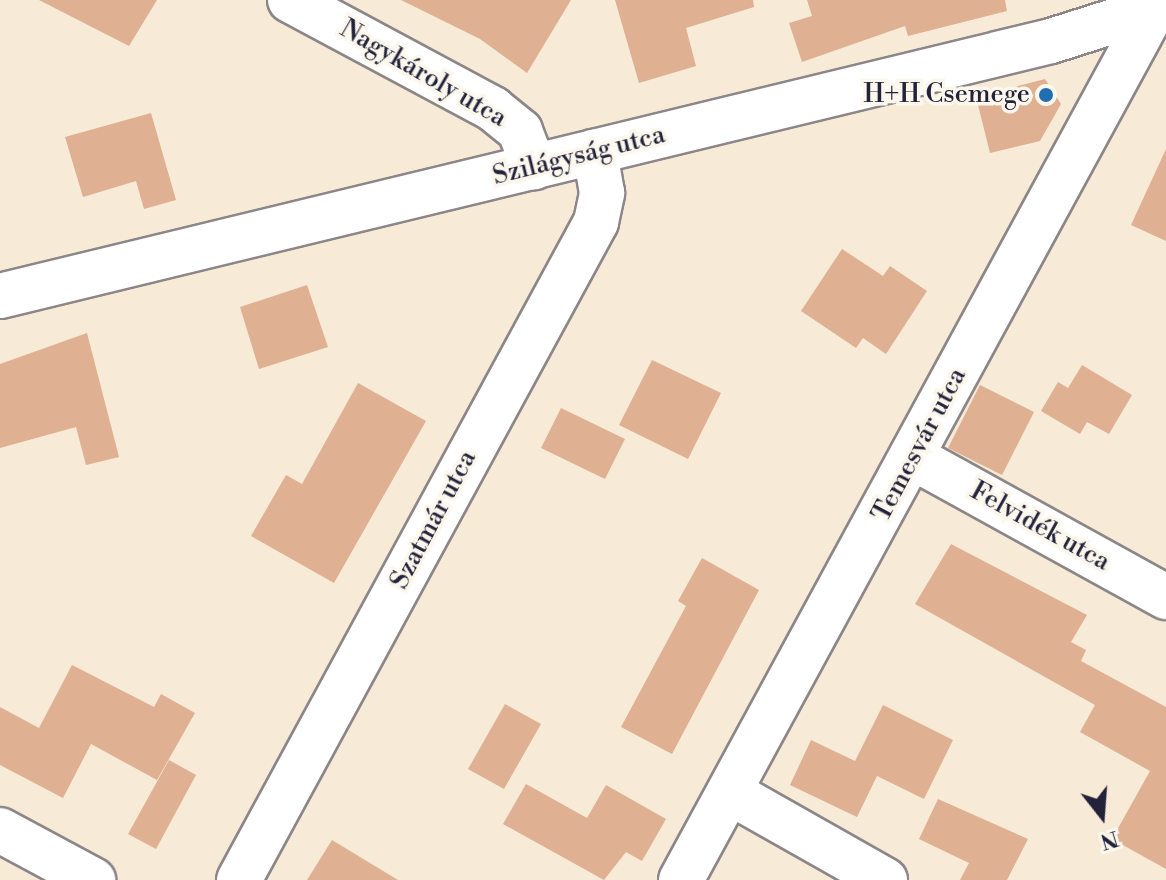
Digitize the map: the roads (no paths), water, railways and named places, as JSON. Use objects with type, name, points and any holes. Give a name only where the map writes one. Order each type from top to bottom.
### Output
[{"type":"street","name":"Nagykároly utca","points":[[290,0],[493,109],[520,131],[534,167]]},
{"type":"street","name":"Szilágyság utca","points":[[0,296],[1051,41],[1158,5]]},
{"type":"street","name":"Temesvár utca","points":[[681,880],[914,458],[1158,5]]},
{"type":"street","points":[[1051,41],[1106,97]]},
{"type":"street","name":"Szatmár utca","points":[[239,880],[596,222],[602,193],[595,152]]},
{"type":"street","name":"Felvidék utca","points":[[914,458],[1166,597]]},
{"type":"street","points":[[731,793],[885,880]]},
{"type":"street","points":[[0,830],[93,880]]},
{"type":"place","name":"H+H Csemege","points":[[1046,95]]}]
